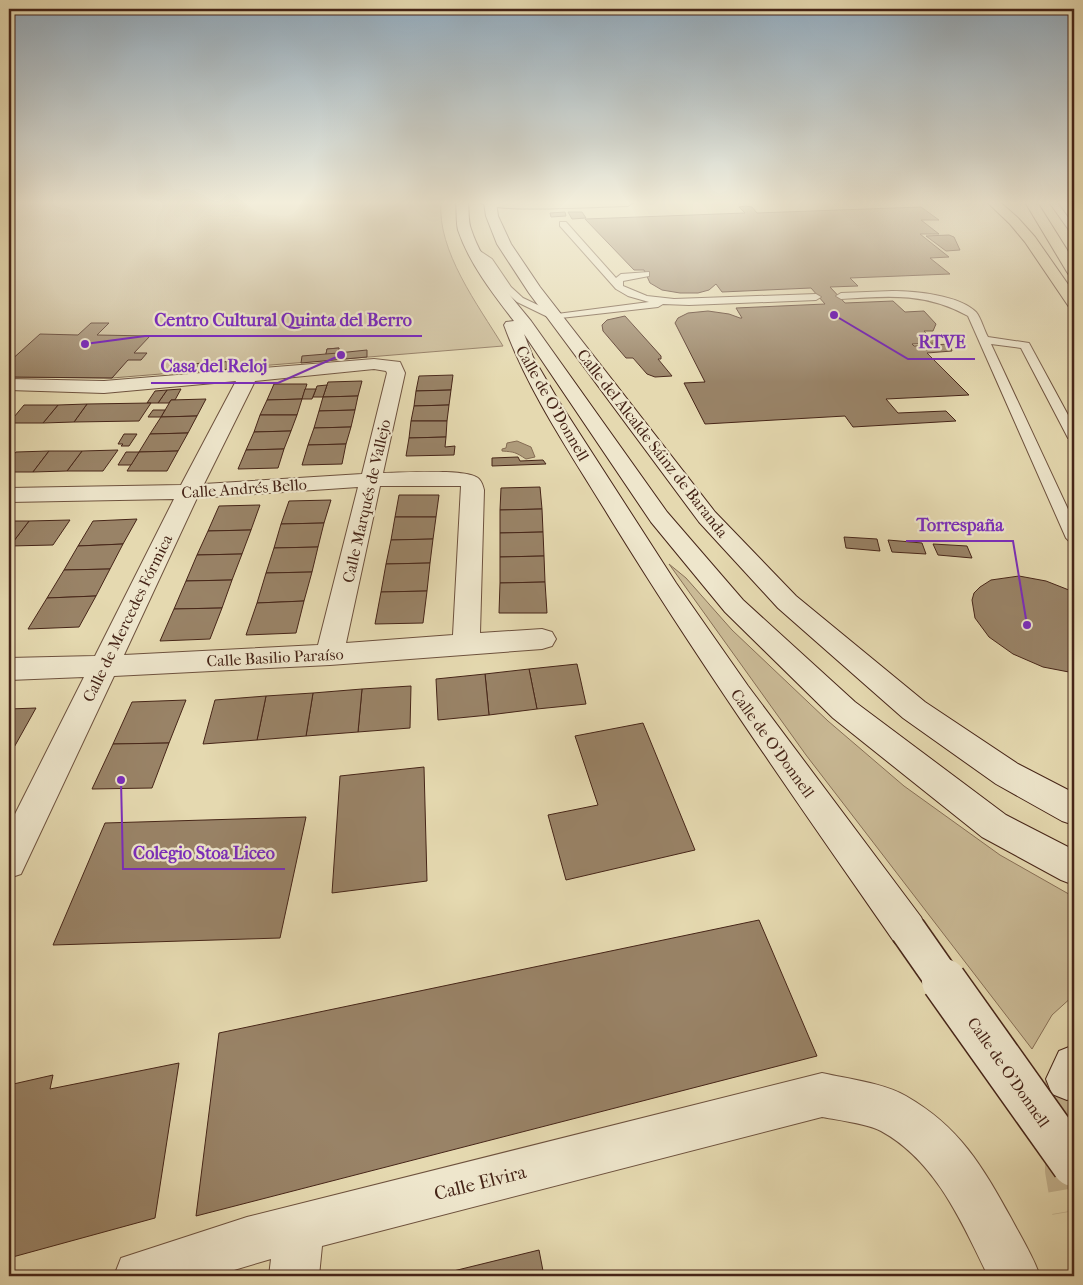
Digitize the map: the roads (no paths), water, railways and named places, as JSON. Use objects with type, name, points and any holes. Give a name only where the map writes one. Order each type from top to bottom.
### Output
[{"type":"main road","points":[[1045,262],[1074,304]]},
{"type":"street","name":"Calle del Alcalde Sáinz de Baranda","points":[[481,262],[505,302],[525,324],[659,517],[734,606],[844,710],[994,826],[1074,868]]},
{"type":"street","name":"Calle del Alcalde Sáinz de Baranda","points":[[516,262],[554,309],[707,517],[787,602],[914,710],[1007,774],[1074,810]]},
{"type":"street","name":"Calle de O'Donnell","points":[[505,302],[515,336],[524,357],[592,471],[738,694],[1074,1164]]},
{"type":"street","name":"Calle Marqués de Vallejo","points":[[248,376],[374,364],[394,366],[396,373],[330,655]]},
{"type":"street","points":[[9,384],[104,388],[220,376],[248,376]]},
{"type":"street","name":"Calle de Mercedes Fórmica","points":[[9,862],[189,492],[248,376]]},
{"type":"street","name":"Calle Andrés Bello","points":[[9,495],[189,492],[370,480],[463,479],[471,483],[473,490],[466,643]]},
{"type":"street","name":"Calle Basilio Paraíso","points":[[9,669],[330,655],[466,643],[542,639]]},
{"type":"street","name":"Calle Elvira","points":[[140,1276],[247,1242],[822,1095],[890,1111],[930,1139],[966,1183],[1015,1276]]},
{"type":"street","points":[[294,1276],[300,1228]]},
{"type":"lane","points":[[490,262],[508,289],[520,300],[554,309],[603,310],[642,308],[674,302],[816,297]]},
{"type":"lane","points":[[597,262],[619,287],[639,297]]},
{"type":"lane","points":[[619,287],[618,281],[621,277],[646,274]]},
{"type":"lane","points":[[841,296],[904,293],[952,302],[972,314],[1058,502],[1071,525],[1074,538]]},
{"type":"lane","points":[[586,302],[639,297],[674,302]]},
{"type":"lane","points":[[984,340],[1025,344],[1074,438]]},
{"type":"lane","points":[[1058,502],[1074,504]]},
{"type":"tunnel","points":[[1067,1079],[1067,1170],[1074,1211]]},
{"type":"place","name":"RTVE","points":[[834,315]]},
{"type":"place","name":"Centro Cultural Quinta del Berro","points":[[85,344]]},
{"type":"place","name":"Casa del Reloj","points":[[341,355]]},
{"type":"place","name":"Torrespaña","points":[[1027,625]]},
{"type":"place","name":"Colegio Stoa Liceo","points":[[121,780]]}]
